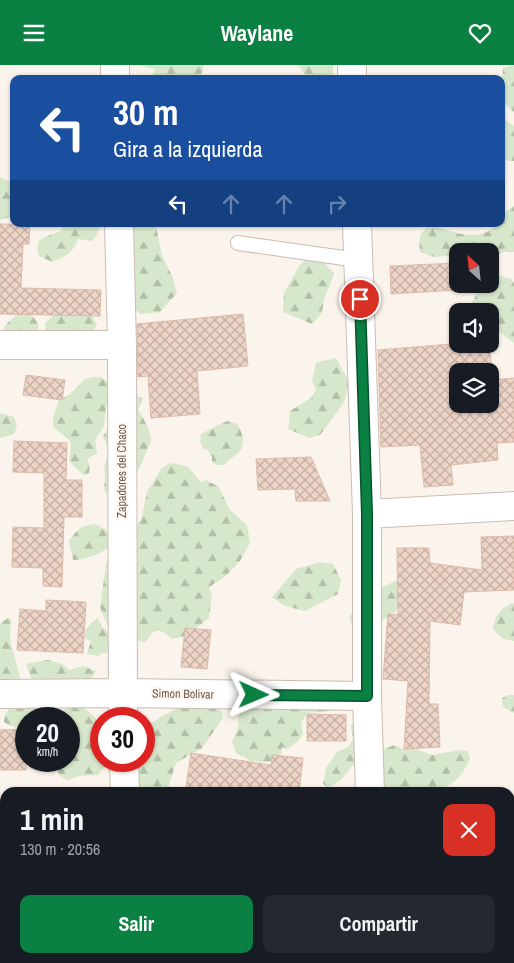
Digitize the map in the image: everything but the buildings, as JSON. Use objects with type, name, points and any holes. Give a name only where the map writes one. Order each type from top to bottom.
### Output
[{"type":"street","name":"Zapadores del Chaco","points":[[119,227],[122,345],[122,706]]},
{"type":"street","points":[[357,227],[367,514],[367,696],[370,787]]},
{"type":"street","points":[[0,345],[122,345]]},
{"type":"street","points":[[367,514],[514,506]]},
{"type":"street","name":"Simon Bolivar","points":[[0,694],[122,706],[367,696]]},
{"type":"street","points":[[124,772],[125,787]]},
{"type":"lane","points":[[238,243],[358,260]]},
{"type":"green space","points":[[137,65],[203,65],[200,75],[152,75],[155,69]]},
{"type":"green space","points":[[298,65],[333,65],[333,75],[305,75]]},
{"type":"green space","points":[[511,65],[514,66],[514,112],[505,100],[505,75],[503,75],[503,68]]},
{"type":"green space","points":[[505,121],[514,126],[514,161],[505,160]]},
{"type":"green space","points":[[0,177],[10,182],[10,217],[0,220]]},
{"type":"green space","points":[[514,206],[514,252],[499,254],[499,243],[449,243],[449,256],[434,257],[420,252],[420,240],[422,233],[426,229],[431,227],[461,234],[481,234],[496,227],[505,227],[505,213]]},
{"type":"green space","points":[[62,227],[100,227],[92,241],[78,239],[71,251],[52,262],[39,256],[38,244],[40,241],[62,230]]},
{"type":"green space","points":[[125,227],[156,227],[162,256],[172,276],[177,293],[160,312],[140,314],[132,305]]},
{"type":"green space","points":[[308,257],[321,258],[334,274],[324,299],[322,313],[312,324],[283,312],[284,293],[299,266]]},
{"type":"green space","points":[[499,275],[511,279],[514,283],[514,343],[499,332],[499,303],[471,303],[477,293],[499,293]]},
{"type":"green space","points":[[59,310],[88,310],[97,324],[93,333],[46,335],[45,323]]},
{"type":"green space","points":[[25,311],[36,320],[38,332],[3,336],[3,331],[7,324]]},
{"type":"green space","points":[[336,358],[350,383],[343,404],[320,435],[309,438],[288,429],[290,411],[311,398],[316,390],[312,381],[316,363]]},
{"type":"green space","points":[[101,377],[111,384],[112,397],[106,407],[104,426],[95,440],[97,453],[87,459],[90,466],[89,473],[83,475],[69,461],[70,443],[53,426],[53,417],[59,400],[70,394],[85,379]]},
{"type":"green space","points":[[131,392],[143,399],[138,410],[148,428],[151,441],[136,474],[128,484],[107,494],[104,490],[104,466],[110,451],[103,437],[114,414]]},
{"type":"green space","points":[[0,413],[14,417],[17,426],[14,434],[0,438]]},
{"type":"green space","points":[[227,421],[237,424],[242,434],[242,448],[225,465],[216,465],[212,462],[212,457],[207,449],[204,450],[200,441],[201,434]]},
{"type":"green space","points":[[170,463],[187,466],[201,482],[206,480],[219,487],[230,510],[247,525],[250,543],[240,561],[226,576],[209,587],[212,596],[209,618],[186,636],[172,639],[158,630],[152,633],[146,642],[124,639],[108,627],[100,607],[106,565],[112,551],[141,520],[147,492],[161,469]]},
{"type":"green space","points":[[95,524],[106,530],[115,543],[95,555],[73,560],[69,541],[80,529]]},
{"type":"green space","points":[[320,562],[333,564],[341,580],[338,594],[305,611],[285,606],[272,597],[296,569]]},
{"type":"green space","points":[[408,575],[401,605],[394,613],[370,628],[353,626],[349,617],[370,593]]},
{"type":"green space","points":[[514,603],[514,641],[503,639],[493,629],[499,613],[505,607]]},
{"type":"green space","points":[[8,618],[11,619],[10,639],[20,678],[9,684],[0,684],[0,626]]},
{"type":"green space","points":[[97,618],[103,628],[110,633],[112,653],[102,653],[98,656],[87,654],[91,641],[84,638],[86,629]]},
{"type":"green space","points":[[48,660],[62,664],[69,670],[83,666],[96,671],[87,685],[34,685],[26,664]]},
{"type":"green space","points":[[514,695],[514,713],[503,707],[502,698]]},
{"type":"green space","points":[[205,702],[222,711],[223,718],[202,748],[176,763],[169,787],[132,787],[130,772],[155,772],[155,721],[175,709]]},
{"type":"green space","points":[[253,705],[353,709],[308,713],[301,722],[303,734],[298,741],[287,749],[282,747],[282,753],[269,762],[251,761],[236,753],[232,742],[238,728],[239,712]]},
{"type":"green space","points":[[80,706],[90,713],[90,772],[100,772],[98,775],[79,776],[68,780],[59,775],[58,772],[80,772],[80,707],[73,707]]},
{"type":"green space","points":[[15,707],[15,726],[4,722],[4,716],[9,709]]},
{"type":"green space","points":[[356,722],[362,754],[341,780],[328,787],[323,784],[326,768],[337,752],[348,747],[353,739],[351,725]]},
{"type":"green space","points":[[394,745],[403,749],[409,746],[432,755],[461,750],[468,751],[470,760],[459,777],[445,787],[384,787],[379,751]]},
{"type":"route","points":[[254,695],[367,696],[367,514],[360,299]]}]
